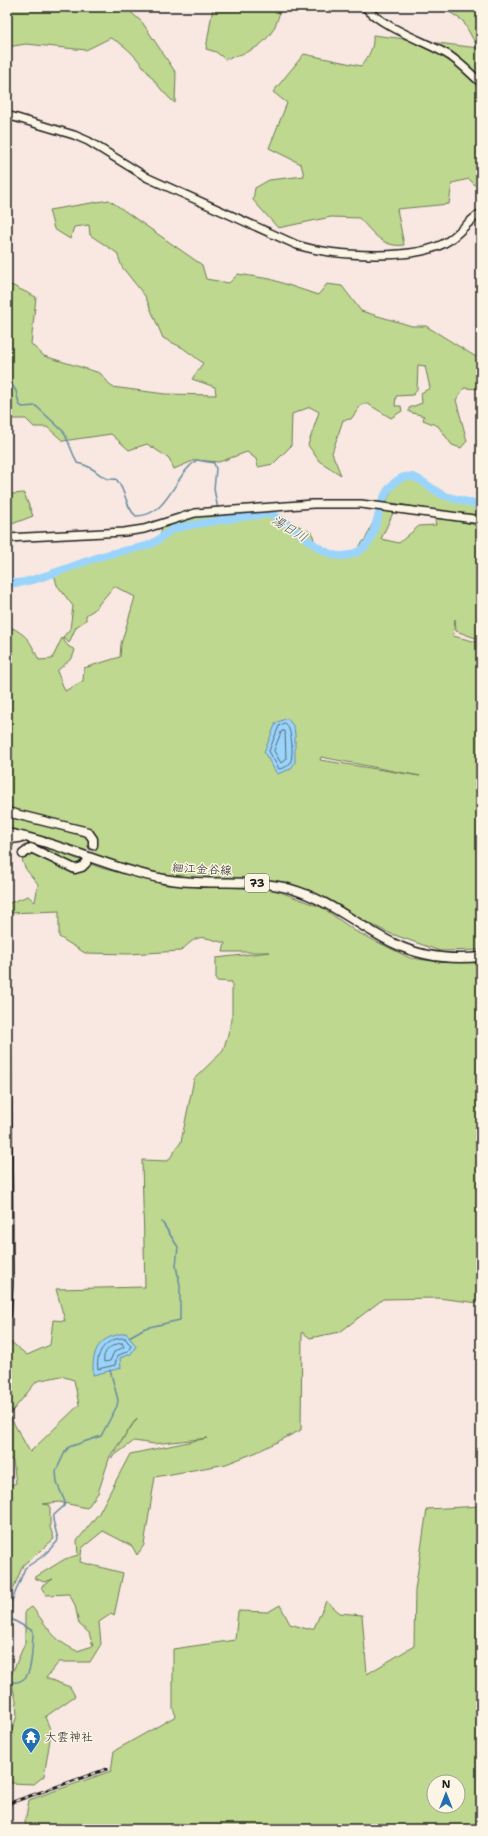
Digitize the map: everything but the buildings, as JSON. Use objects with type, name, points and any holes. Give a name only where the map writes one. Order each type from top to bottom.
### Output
[{"type":"main road","points":[[7,812],[88,832],[93,839],[93,845]]},
{"type":"main road","name":"細江金谷線","points":[[8,833],[59,845],[140,874],[166,880],[250,883],[289,888],[310,895],[334,907],[395,944],[416,952],[445,958],[481,956]]},
{"type":"main road","points":[[7,846],[10,839],[24,836]]},
{"type":"main road","points":[[23,854],[31,848],[76,869],[82,867],[86,862]]},
{"type":"street","points":[[366,7],[382,20],[447,54],[481,83]]},
{"type":"street","points":[[7,115],[74,135],[94,145],[148,178],[297,245],[317,251],[348,254],[419,252],[448,240],[481,213]]},
{"type":"street","points":[[7,538],[124,532],[144,529],[194,513],[313,504],[362,504],[481,520]]},
{"type":"street","points":[[7,1051],[9,1275],[7,1315]]},
{"type":"green space","points":[[7,7],[125,7],[142,22],[176,73],[175,103],[159,87],[128,50],[120,43],[110,38],[86,50],[26,44],[7,47]]},
{"type":"green space","points":[[213,7],[281,7],[274,28],[262,43],[246,52],[225,59],[216,52],[206,49]]},
{"type":"green space","points":[[442,7],[481,7],[481,122],[478,130],[481,134],[481,191],[469,179],[452,183],[449,204],[397,209],[404,245],[390,244],[378,238],[359,218],[331,217],[278,228],[253,200],[255,188],[269,180],[304,176],[301,164],[269,148],[287,103],[273,92],[304,54],[361,66],[370,52],[373,44],[373,35],[478,48],[463,21]]},
{"type":"green space","points":[[109,200],[202,265],[206,279],[229,283],[238,274],[270,279],[318,295],[327,284],[342,286],[361,311],[412,326],[426,326],[481,360],[481,389],[464,388],[456,400],[467,441],[461,448],[452,445],[438,426],[423,420],[424,416],[409,412],[409,408],[422,403],[421,393],[430,388],[425,366],[418,365],[417,390],[413,395],[396,396],[395,406],[401,406],[402,411],[391,418],[368,404],[362,404],[351,419],[343,420],[332,453],[341,475],[319,461],[308,445],[319,412],[310,407],[292,414],[291,446],[273,464],[258,467],[256,459],[247,452],[219,462],[195,460],[174,469],[169,458],[147,444],[129,450],[111,434],[63,441],[47,427],[34,427],[26,419],[7,419],[7,283],[36,297],[31,344],[44,356],[100,373],[112,387],[165,394],[216,395],[215,387],[192,379],[203,363],[183,348],[163,338],[145,296],[122,267],[117,253],[90,235],[89,225],[74,227],[70,239],[54,229],[49,210]]},
{"type":"green space","points":[[415,478],[445,497],[481,509],[481,516],[470,516],[386,502],[396,485],[400,482]]},
{"type":"green space","points":[[24,493],[33,516],[7,526],[7,497],[12,494]]},
{"type":"green space","points":[[379,509],[394,511],[381,539],[399,543],[419,526],[436,525],[434,516],[472,524],[481,528],[481,640],[456,631],[455,619],[453,636],[481,643],[481,950],[440,951],[389,933],[285,882],[214,881],[149,872],[7,830],[7,713],[10,715],[7,711],[7,625],[24,635],[33,647],[39,660],[52,659],[62,638],[68,646],[75,650],[72,658],[57,671],[65,691],[83,681],[84,668],[120,657],[121,644],[135,597],[114,586],[94,610],[86,615],[86,620],[76,627],[69,643],[63,637],[70,629],[73,606],[57,585],[54,574],[155,542],[161,533],[162,527],[191,516],[272,512],[312,533],[315,543],[342,556],[354,553],[366,538]],"holes":[[[321,757],[420,776],[320,760]]]},
{"type":"green space","points":[[24,845],[53,850],[101,868],[167,885],[272,889],[323,908],[355,931],[410,958],[440,962],[481,963],[481,1376],[479,1303],[438,1298],[383,1299],[340,1332],[310,1338],[302,1332],[301,1430],[257,1452],[226,1464],[155,1477],[144,1545],[137,1555],[132,1546],[103,1531],[82,1548],[80,1562],[123,1573],[114,1616],[111,1614],[99,1622],[101,1644],[90,1662],[59,1662],[46,1678],[70,1687],[75,1696],[45,1717],[51,1731],[49,1746],[44,1776],[34,1784],[11,1783],[7,1777],[7,1745],[17,1716],[16,1700],[10,1678],[25,1643],[25,1611],[32,1607],[51,1632],[68,1647],[77,1651],[93,1646],[89,1633],[79,1624],[75,1605],[69,1594],[46,1595],[41,1587],[53,1579],[44,1582],[34,1578],[65,1559],[78,1555],[77,1541],[99,1513],[130,1454],[208,1438],[154,1444],[134,1441],[111,1458],[137,1418],[110,1456],[98,1493],[87,1508],[59,1502],[43,1504],[50,1505],[50,1527],[54,1539],[23,1565],[11,1594],[7,1594],[7,1487],[16,1483],[13,1461],[7,1457],[7,1344],[11,1342],[27,1355],[50,1345],[53,1320],[65,1321],[56,1289],[145,1287],[142,1160],[168,1161],[181,1142],[194,1079],[223,1051],[232,1020],[232,982],[216,981],[216,958],[270,952],[223,952],[225,943],[201,938],[193,941],[181,951],[129,954],[85,953],[59,937],[59,911],[9,913],[7,904],[28,896],[35,902],[38,884],[25,867],[22,852]],"holes":[[[61,1376],[74,1380],[79,1405],[30,1452],[9,1415],[37,1381]]]},
{"type":"green space","points":[[481,1506],[481,1829],[26,1829],[25,1822],[29,1800],[111,1771],[114,1751],[176,1716],[173,1708],[173,1649],[235,1640],[238,1611],[268,1612],[280,1605],[290,1624],[307,1629],[314,1628],[326,1601],[340,1613],[362,1615],[367,1674],[414,1646],[415,1590],[427,1509]]},
{"type":"water","points":[[287,718],[294,727],[295,762],[291,769],[277,774],[264,752],[276,723]]},
{"type":"water","points":[[126,1333],[136,1346],[131,1354],[120,1358],[121,1368],[93,1375],[94,1358],[99,1345],[109,1337]]},
{"type":"waterway","points":[[7,377],[16,391],[19,404],[22,407],[36,406],[64,432],[77,463],[89,467],[108,479],[116,479],[122,488],[132,512],[136,516],[147,514],[156,510],[170,494],[189,467],[197,460],[214,463],[216,469],[214,489],[218,509]]},
{"type":"waterway","name":"湯日川","points":[[7,580],[15,583],[33,580],[102,556],[149,545],[172,530],[178,528],[223,520],[267,515],[273,515],[281,519],[326,552],[343,556],[357,552],[366,546],[372,537],[386,493],[393,484],[406,477],[419,479],[443,495],[457,500],[481,505]]},
{"type":"waterway","name":"湯日川","points":[[220,514],[226,518],[247,517]]},
{"type":"waterway","points":[[129,1337],[145,1328],[180,1320],[180,1285],[176,1266],[178,1247],[162,1222]]},
{"type":"waterway","points":[[7,1681],[16,1682],[23,1680],[27,1675],[30,1668],[33,1636],[33,1631],[11,1619],[11,1603],[25,1568],[43,1556],[57,1542],[58,1539],[53,1520],[54,1515],[64,1506],[65,1502],[57,1483],[56,1471],[65,1452],[69,1447],[101,1436],[117,1406],[118,1400],[110,1370]]},
{"type":"tunnel","points":[[86,863],[93,845]]},
{"type":"railway","points":[[7,1804],[107,1769]]},
{"type":"place","name":"大雲神社","points":[[31,1754]]}]
